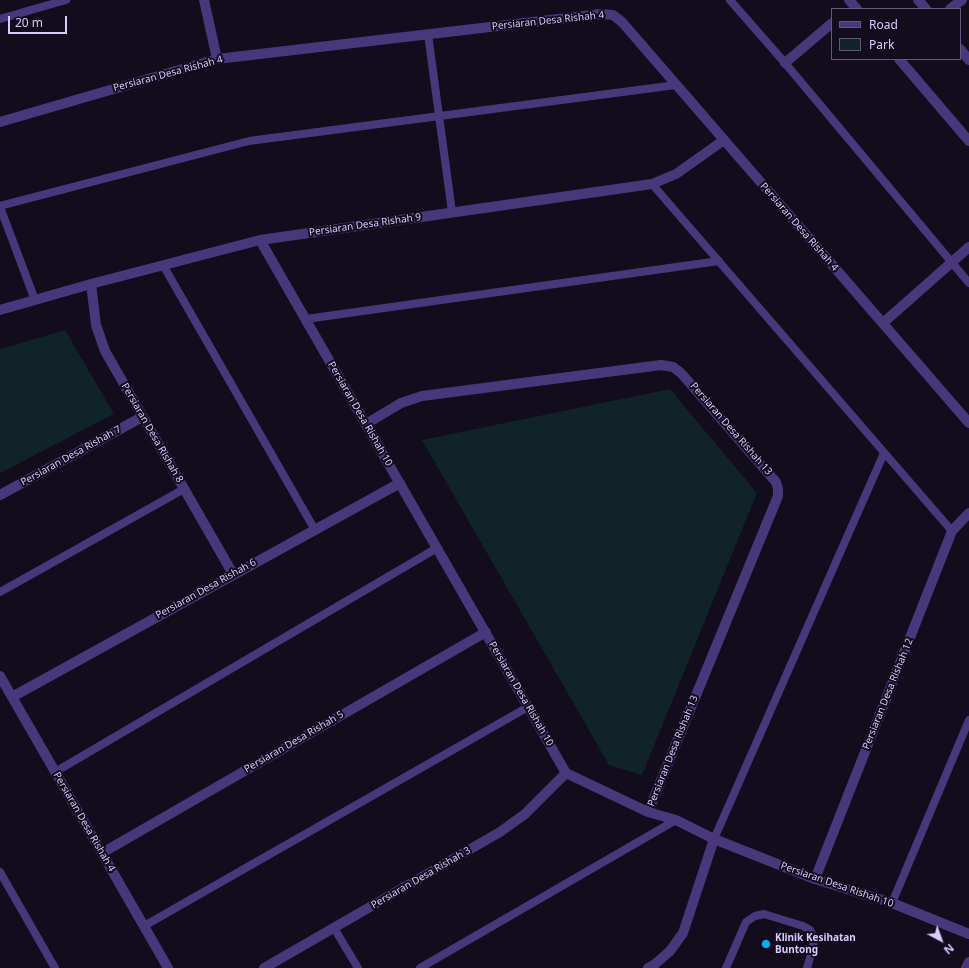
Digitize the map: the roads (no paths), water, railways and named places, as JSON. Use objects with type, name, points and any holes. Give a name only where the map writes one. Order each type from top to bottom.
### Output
[{"type":"street","points":[[204,0],[217,59]]},
{"type":"street","points":[[918,0],[925,8]]},
{"type":"street","points":[[951,8],[962,0]]},
{"type":"street","name":"Persiaran Desa Rishah 4","points":[[0,122],[217,59],[601,14],[613,15],[622,22],[969,423]]},
{"type":"street","points":[[785,63],[831,24]]},
{"type":"street","points":[[961,50],[969,60]]},
{"type":"street","points":[[900,60],[969,141]]},
{"type":"street","name":"Persiaran Desa Rishah 9","points":[[0,310],[91,284],[260,240],[652,184],[676,174],[724,140]]},
{"type":"street","name":"Persiaran Desa Rishah 10","points":[[260,240],[566,773],[648,812],[676,820],[714,839],[815,879],[892,903],[969,934]]},
{"type":"street","points":[[883,323],[969,246]]},
{"type":"street","name":"Persiaran Desa Rishah 8","points":[[91,284],[96,324],[105,351],[233,574]]},
{"type":"street","name":"Persiaran Desa Rishah 13","points":[[366,424],[401,403],[422,396],[661,365],[673,367],[681,373],[776,482],[778,496],[648,812]]},
{"type":"street","name":"Persiaran Desa Rishah 7","points":[[0,495],[142,417]]},
{"type":"street","name":"Persiaran Desa Rishah 6","points":[[12,697],[400,483]]},
{"type":"street","name":"Persiaran Desa Rishah 12","points":[[815,879],[952,531],[969,513]]},
{"type":"street","name":"Persiaran Desa Rishah 5","points":[[102,853],[486,632]]},
{"type":"street","name":"Persiaran Desa Rishah 4","points":[[0,676],[168,968]]},
{"type":"street","name":"Persiaran Desa Rishah 3","points":[[264,968],[500,832],[525,814],[566,773]]},
{"type":"street","points":[[654,967],[670,951],[683,933],[714,839]]},
{"type":"street","points":[[966,968],[969,962]]},
{"type":"lane","points":[[0,19],[66,0]]},
{"type":"lane","points":[[730,0],[785,63],[969,283]]},
{"type":"lane","points":[[428,34],[452,212]]},
{"type":"lane","points":[[35,300],[0,206],[249,141],[676,84]]},
{"type":"lane","points":[[652,184],[952,531]]},
{"type":"lane","points":[[306,319],[719,261]]},
{"type":"lane","points":[[163,265],[315,530]]},
{"type":"lane","points":[[714,839],[884,453]]},
{"type":"lane","points":[[0,592],[184,488]]},
{"type":"lane","points":[[55,772],[437,548]]},
{"type":"lane","points":[[144,926],[528,707]]},
{"type":"lane","points":[[892,903],[969,720]]},
{"type":"lane","points":[[420,968],[676,820]]},
{"type":"lane","points":[[0,872],[56,968]]},
{"type":"lane","points":[[726,968],[746,922],[755,916],[764,914],[803,926],[810,930],[814,937],[813,947],[807,968]]},
{"type":"lane","points":[[334,928],[358,968]]},
{"type":"place","name":"Klinik Kesihatan Buntong","points":[[766,944]]}]
